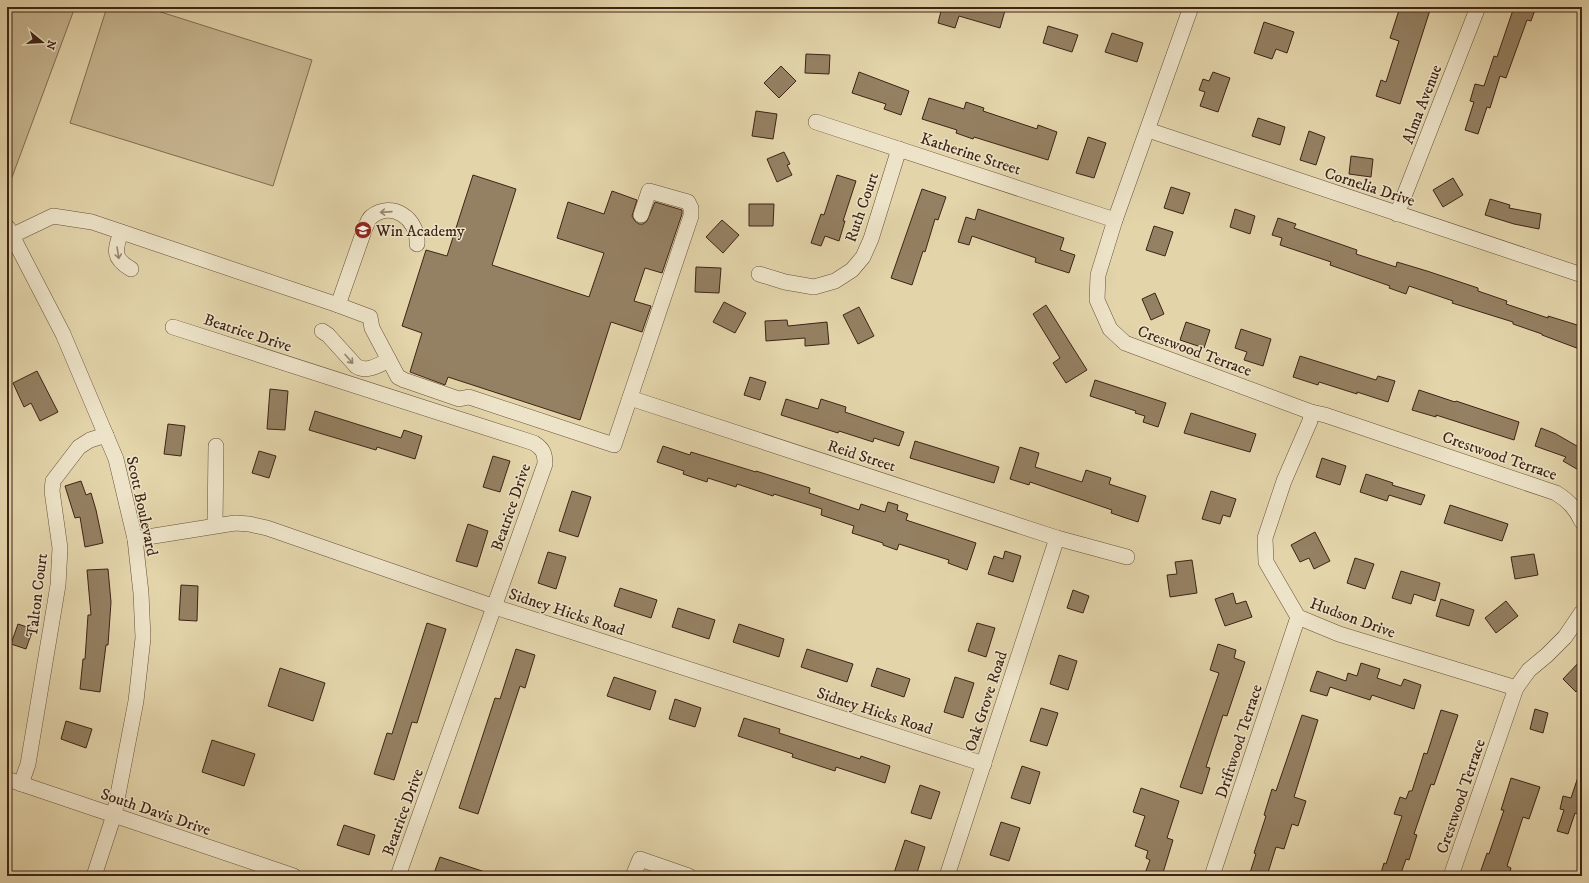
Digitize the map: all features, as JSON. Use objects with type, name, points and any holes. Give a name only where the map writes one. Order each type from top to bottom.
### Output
[{"type":"street","name":"Crestwood Terrace","points":[[1191,7],[1115,220],[1098,275],[1096,300],[1110,329],[1125,343],[1311,412],[1325,415],[1556,493],[1567,500],[1576,510],[1582,522]]},
{"type":"street","name":"Alma Avenue","points":[[1397,214],[1478,7]]},
{"type":"street","name":"Katherine Street","points":[[816,122],[1115,220]]},
{"type":"street","name":"Cornelia Drive","points":[[1148,130],[1582,275]]},
{"type":"street","name":"Ruth Court","points":[[759,274],[785,282],[814,287],[835,281],[852,270],[863,257],[871,240],[899,149]]},
{"type":"street","points":[[8,233],[53,216],[92,222],[338,305],[370,317],[372,328],[398,377],[459,399],[469,397],[614,446],[691,216],[691,208],[688,202],[649,190],[641,215]]},
{"type":"street","points":[[338,305],[365,228],[370,218],[377,213],[386,211],[404,215],[411,221],[416,230],[418,236],[417,244]]},
{"type":"street","points":[[121,232],[116,252],[118,259],[123,265],[131,269]]},
{"type":"street","name":"Scott Boulevard","points":[[8,233],[62,334],[116,459],[135,539],[141,593],[142,638],[136,701],[114,815],[94,876]]},
{"type":"street","name":"Beatrice Drive","points":[[173,327],[534,443],[542,448],[545,455],[545,464],[398,876]]},
{"type":"street","points":[[322,331],[328,335],[360,369],[374,367],[389,360]]},
{"type":"street","name":"Reid Street","points":[[630,398],[1057,538],[1127,557]]},
{"type":"street","name":"Hudson Drive","points":[[1311,412],[1310,421],[1284,481],[1265,538],[1266,562],[1298,617],[1339,634],[1516,688]]},
{"type":"street","name":"Talton Court","points":[[21,784],[28,764],[58,584],[60,548],[52,491],[53,481],[78,447],[90,440],[106,435]]},
{"type":"street","points":[[215,525],[216,446]]},
{"type":"street","name":"Sidney Hicks Road","points":[[135,539],[235,523],[267,528],[495,607],[984,764]]},
{"type":"street","name":"Oak Grove Road","points":[[948,876],[1057,538]]},
{"type":"street","name":"Crestwood Terrace","points":[[1451,876],[1516,688],[1529,670],[1565,637],[1582,612]]},
{"type":"street","name":"Driftwood Terrace","points":[[1212,876],[1298,617]]},
{"type":"street","name":"South Davis Drive","points":[[7,779],[114,815],[252,869],[294,876]]},
{"type":"street","points":[[633,876],[640,858],[689,876]]},
{"type":"shaded area","points":[[7,7],[75,7],[8,188],[7,187]]},
{"type":"shaded area","points":[[107,7],[145,7],[312,60],[273,186],[70,123]]},
{"type":"building","points":[[938,7],[1006,7],[1000,28],[959,16],[955,28],[938,23],[941,11],[937,10]]},
{"type":"building","points":[[1400,7],[1431,7],[1400,104],[1376,96],[1381,80],[1386,82],[1399,41],[1390,38]]},
{"type":"building","points":[[1514,7],[1536,7],[1531,21],[1527,20],[1506,78],[1500,76],[1490,108],[1487,107],[1478,134],[1465,130],[1474,102],[1470,101],[1475,84],[1484,86],[1494,56],[1497,57]]},
{"type":"building","points":[[1264,22],[1294,32],[1287,53],[1276,49],[1272,59],[1254,53]]},
{"type":"building","points":[[1048,26],[1078,35],[1072,52],[1043,43]]},
{"type":"building","points":[[1112,33],[1143,43],[1137,62],[1105,52]]},
{"type":"building","points":[[806,54],[830,55],[829,74],[805,73]]},
{"type":"building","points":[[781,66],[796,81],[779,98],[764,83]]},
{"type":"building","points":[[859,72],[909,91],[901,115],[884,109],[886,104],[852,93]]},
{"type":"building","points":[[1213,72],[1230,78],[1218,112],[1200,106],[1205,92],[1199,90],[1203,79],[1209,81]]},
{"type":"building","points":[[929,98],[964,109],[966,102],[984,108],[983,111],[1037,129],[1038,125],[1057,132],[1048,160],[974,137],[973,139],[956,133],[957,130],[922,119]]},
{"type":"building","points":[[756,111],[777,114],[773,139],[752,136]]},
{"type":"building","points":[[1258,118],[1285,127],[1280,145],[1252,136]]},
{"type":"building","points":[[1309,131],[1325,137],[1316,165],[1300,160]]},
{"type":"building","points":[[1088,137],[1106,143],[1094,178],[1076,173]]},
{"type":"building","points":[[784,152],[790,164],[787,165],[792,175],[777,182],[767,159]]},
{"type":"building","points":[[1351,156],[1373,159],[1371,177],[1349,174]]},
{"type":"building","points":[[473,175],[516,189],[492,265],[589,297],[604,253],[557,238],[568,202],[604,214],[612,191],[637,200],[632,216],[639,224],[643,224],[647,221],[655,202],[682,210],[682,214],[662,273],[645,268],[634,301],[651,306],[642,332],[611,322],[580,420],[448,377],[445,385],[410,372],[422,333],[402,326],[426,250],[447,256]]},
{"type":"building","points":[[837,175],[856,181],[843,221],[845,221],[839,241],[825,236],[821,246],[811,243],[821,214],[824,215]]},
{"type":"building","points":[[1453,178],[1463,195],[1443,207],[1433,190]]},
{"type":"building","points":[[1171,187],[1190,193],[1183,214],[1164,208]]},
{"type":"building","points":[[922,189],[946,197],[938,220],[935,219],[925,252],[923,251],[912,285],[891,278]]},
{"type":"building","points":[[1490,199],[1510,205],[1509,208],[1541,214],[1539,229],[1514,224],[1485,215]]},
{"type":"building","points":[[749,204],[774,204],[773,226],[749,226]]},
{"type":"building","points":[[978,209],[1064,238],[1060,250],[1075,255],[1069,273],[1035,262],[1036,258],[972,236],[969,245],[958,242],[966,217],[975,220]]},
{"type":"building","points":[[1235,209],[1255,216],[1250,234],[1230,227]]},
{"type":"building","points":[[1278,218],[1296,224],[1294,228],[1357,250],[1356,254],[1396,267],[1397,262],[1427,271],[1478,288],[1478,291],[1507,301],[1506,304],[1548,318],[1548,316],[1582,327],[1582,350],[1513,324],[1513,322],[1452,303],[1453,301],[1409,286],[1406,294],[1389,288],[1390,286],[1330,265],[1331,262],[1280,245],[1282,238],[1272,235]]},
{"type":"building","points":[[722,220],[739,235],[723,253],[706,237]]},
{"type":"building","points":[[1154,226],[1173,232],[1165,256],[1146,250]]},
{"type":"building","points":[[696,267],[721,268],[719,293],[695,292]]},
{"type":"building","points":[[1155,293],[1164,314],[1151,320],[1142,299]]},
{"type":"building","points":[[724,302],[746,313],[735,333],[713,322]]},
{"type":"building","points":[[1046,305],[1087,370],[1066,383],[1053,363],[1060,358],[1033,314]]},
{"type":"building","points":[[859,307],[874,336],[858,344],[843,315]]},
{"type":"building","points":[[787,320],[788,326],[827,322],[829,344],[805,346],[805,338],[766,341],[765,321]]},
{"type":"building","points":[[1186,322],[1210,330],[1204,348],[1180,340]]},
{"type":"building","points":[[1241,329],[1271,339],[1263,366],[1244,360],[1247,352],[1235,348]]},
{"type":"building","points":[[1300,356],[1376,380],[1378,376],[1395,381],[1388,402],[1319,382],[1318,385],[1293,377]]},
{"type":"building","points":[[37,371],[58,412],[40,421],[31,403],[24,407],[13,383]]},
{"type":"building","points":[[750,377],[766,382],[760,400],[744,395]]},
{"type":"building","points":[[1095,380],[1166,403],[1158,427],[1143,422],[1145,416],[1135,413],[1136,411],[1090,396]]},
{"type":"building","points":[[270,389],[288,391],[285,430],[267,429]]},
{"type":"building","points":[[1419,390],[1519,422],[1514,440],[1436,415],[1436,417],[1412,410]]},
{"type":"building","points":[[786,399],[818,409],[821,399],[846,407],[845,412],[904,432],[899,446],[874,438],[873,442],[839,431],[838,433],[781,415]]},
{"type":"building","points":[[315,411],[401,438],[404,430],[422,436],[415,459],[377,447],[376,450],[309,430]]},
{"type":"building","points":[[1191,413],[1256,434],[1250,452],[1184,433]]},
{"type":"building","points":[[168,424],[185,426],[181,456],[164,454]]},
{"type":"building","points":[[1541,428],[1556,434],[1582,449],[1582,472],[1563,461],[1566,457],[1535,446]]},
{"type":"building","points":[[915,441],[999,467],[994,483],[910,458]]},
{"type":"building","points":[[663,446],[690,455],[691,452],[810,488],[809,493],[859,510],[861,504],[885,512],[888,502],[898,505],[897,510],[908,514],[906,520],[976,543],[967,570],[948,563],[949,560],[899,544],[897,550],[883,545],[883,543],[852,533],[854,526],[821,515],[822,509],[774,494],[773,496],[737,484],[736,487],[708,478],[707,482],[683,474],[684,471],[657,462]]},
{"type":"building","points":[[1020,447],[1039,453],[1035,467],[1082,482],[1086,470],[1111,478],[1109,484],[1146,496],[1138,522],[1111,513],[1112,510],[1030,482],[1029,485],[1010,479]]},
{"type":"building","points":[[259,451],[276,456],[269,478],[252,473]]},
{"type":"building","points":[[493,456],[510,461],[500,492],[483,487]]},
{"type":"building","points":[[1322,458],[1346,466],[1340,485],[1316,477]]},
{"type":"building","points":[[1366,474],[1393,483],[1392,485],[1425,495],[1421,505],[1389,495],[1387,501],[1360,492]]},
{"type":"building","points":[[81,481],[86,495],[91,493],[103,543],[85,547],[80,517],[75,518],[65,486]]},
{"type":"building","points":[[572,491],[591,497],[578,537],[559,531]]},
{"type":"building","points":[[1211,491],[1236,499],[1230,517],[1223,515],[1220,524],[1202,519]]},
{"type":"building","points":[[1450,505],[1508,524],[1502,541],[1444,523]]},
{"type":"building","points":[[468,524],[488,531],[477,567],[456,561]]},
{"type":"building","points":[[1315,532],[1330,561],[1314,569],[1309,558],[1300,562],[1291,545]]},
{"type":"building","points":[[1005,551],[1021,556],[1013,582],[988,574],[994,556],[1003,559]]},
{"type":"building","points":[[548,552],[566,557],[556,589],[538,583]]},
{"type":"building","points":[[1534,554],[1538,575],[1515,579],[1511,557]]},
{"type":"building","points":[[1355,558],[1374,564],[1365,589],[1347,583]]},
{"type":"building","points":[[1192,560],[1197,593],[1170,597],[1167,575],[1177,574],[1175,562]]},
{"type":"building","points":[[108,569],[111,602],[108,645],[106,645],[100,692],[80,689],[83,659],[85,659],[88,615],[91,615],[87,570]]},
{"type":"building","points":[[1401,571],[1440,583],[1435,601],[1414,594],[1411,604],[1392,598]]},
{"type":"building","points":[[181,585],[198,586],[197,621],[179,620]]},
{"type":"building","points":[[620,588],[657,600],[651,618],[614,606]]},
{"type":"building","points":[[1073,590],[1089,596],[1083,613],[1067,608]]},
{"type":"building","points":[[1233,593],[1236,604],[1246,601],[1252,617],[1225,626],[1215,599]]},
{"type":"building","points":[[1441,599],[1474,610],[1469,626],[1436,616]]},
{"type":"building","points":[[1506,601],[1518,616],[1496,633],[1485,618]]},
{"type":"building","points":[[678,608],[715,620],[709,639],[672,627]]},
{"type":"building","points":[[427,623],[446,629],[417,723],[412,722],[394,780],[374,774],[387,733],[392,734]]},
{"type":"building","points":[[977,623],[995,628],[986,657],[968,651]]},
{"type":"building","points":[[18,624],[33,629],[26,649],[11,644]]},
{"type":"building","points":[[739,624],[784,639],[779,657],[733,642]]},
{"type":"building","points":[[1218,644],[1236,650],[1234,658],[1245,662],[1227,716],[1223,715],[1206,767],[1210,768],[1202,794],[1180,787],[1219,673],[1210,670]]},
{"type":"building","points":[[516,649],[535,655],[525,688],[520,686],[478,814],[459,808],[495,698],[500,699]]},
{"type":"building","points":[[807,649],[853,664],[847,682],[801,667]]},
{"type":"building","points":[[1059,655],[1077,661],[1068,690],[1050,684]]},
{"type":"building","points":[[1582,659],[1582,685],[1576,692],[1563,679]]},
{"type":"building","points":[[1361,663],[1380,669],[1377,678],[1401,686],[1404,679],[1421,685],[1414,709],[1372,695],[1370,700],[1330,687],[1327,696],[1310,691],[1317,671],[1346,681],[1348,673],[1357,676]]},
{"type":"building","points":[[280,668],[325,683],[313,721],[268,706]]},
{"type":"building","points":[[877,668],[910,679],[904,697],[871,686]]},
{"type":"building","points":[[614,677],[656,691],[650,710],[607,696]]},
{"type":"building","points":[[955,677],[974,683],[963,718],[944,712]]},
{"type":"building","points":[[675,699],[701,708],[695,727],[669,719]]},
{"type":"building","points":[[1041,708],[1058,713],[1047,746],[1030,741]]},
{"type":"building","points":[[1535,709],[1548,713],[1543,733],[1530,729]]},
{"type":"building","points":[[1441,710],[1458,715],[1434,785],[1431,784],[1414,834],[1417,835],[1409,860],[1406,859],[1400,876],[1380,876],[1384,863],[1386,864],[1402,816],[1394,814],[1400,797],[1406,799],[1409,791],[1412,791],[1424,753],[1427,754]]},
{"type":"building","points":[[1302,715],[1318,720],[1294,797],[1306,801],[1298,826],[1292,824],[1284,849],[1276,847],[1267,876],[1249,876],[1272,789],[1276,791]]},
{"type":"building","points":[[744,718],[780,729],[779,733],[860,759],[861,756],[890,766],[885,783],[836,767],[835,771],[792,757],[793,754],[738,736]]},
{"type":"building","points":[[66,721],[92,729],[86,748],[61,739]]},
{"type":"building","points":[[212,740],[255,754],[244,786],[202,772]]},
{"type":"building","points":[[1022,766],[1040,772],[1030,804],[1011,798]]},
{"type":"building","points":[[1580,771],[1582,772],[1582,800],[1578,814],[1575,813],[1568,834],[1557,831],[1564,810],[1560,809],[1563,796],[1571,798]]},
{"type":"building","points":[[1511,778],[1540,787],[1529,819],[1523,817],[1507,866],[1511,868],[1509,876],[1479,876],[1487,853],[1489,854],[1504,810],[1501,810]]},
{"type":"building","points":[[920,785],[940,792],[931,819],[911,813]]},
{"type":"building","points":[[1141,788],[1179,801],[1167,838],[1173,840],[1162,876],[1144,876],[1150,860],[1146,858],[1148,851],[1135,846],[1145,816],[1133,812]]},
{"type":"building","points":[[1001,822],[1020,828],[1009,861],[990,855]]},
{"type":"building","points":[[344,825],[375,835],[369,855],[337,845]]},
{"type":"building","points":[[905,840],[925,847],[916,876],[893,876]]},
{"type":"building","points":[[440,857],[491,874],[490,876],[433,876]]},
{"type":"place","name":"Win Academy","points":[[363,230]]}]
